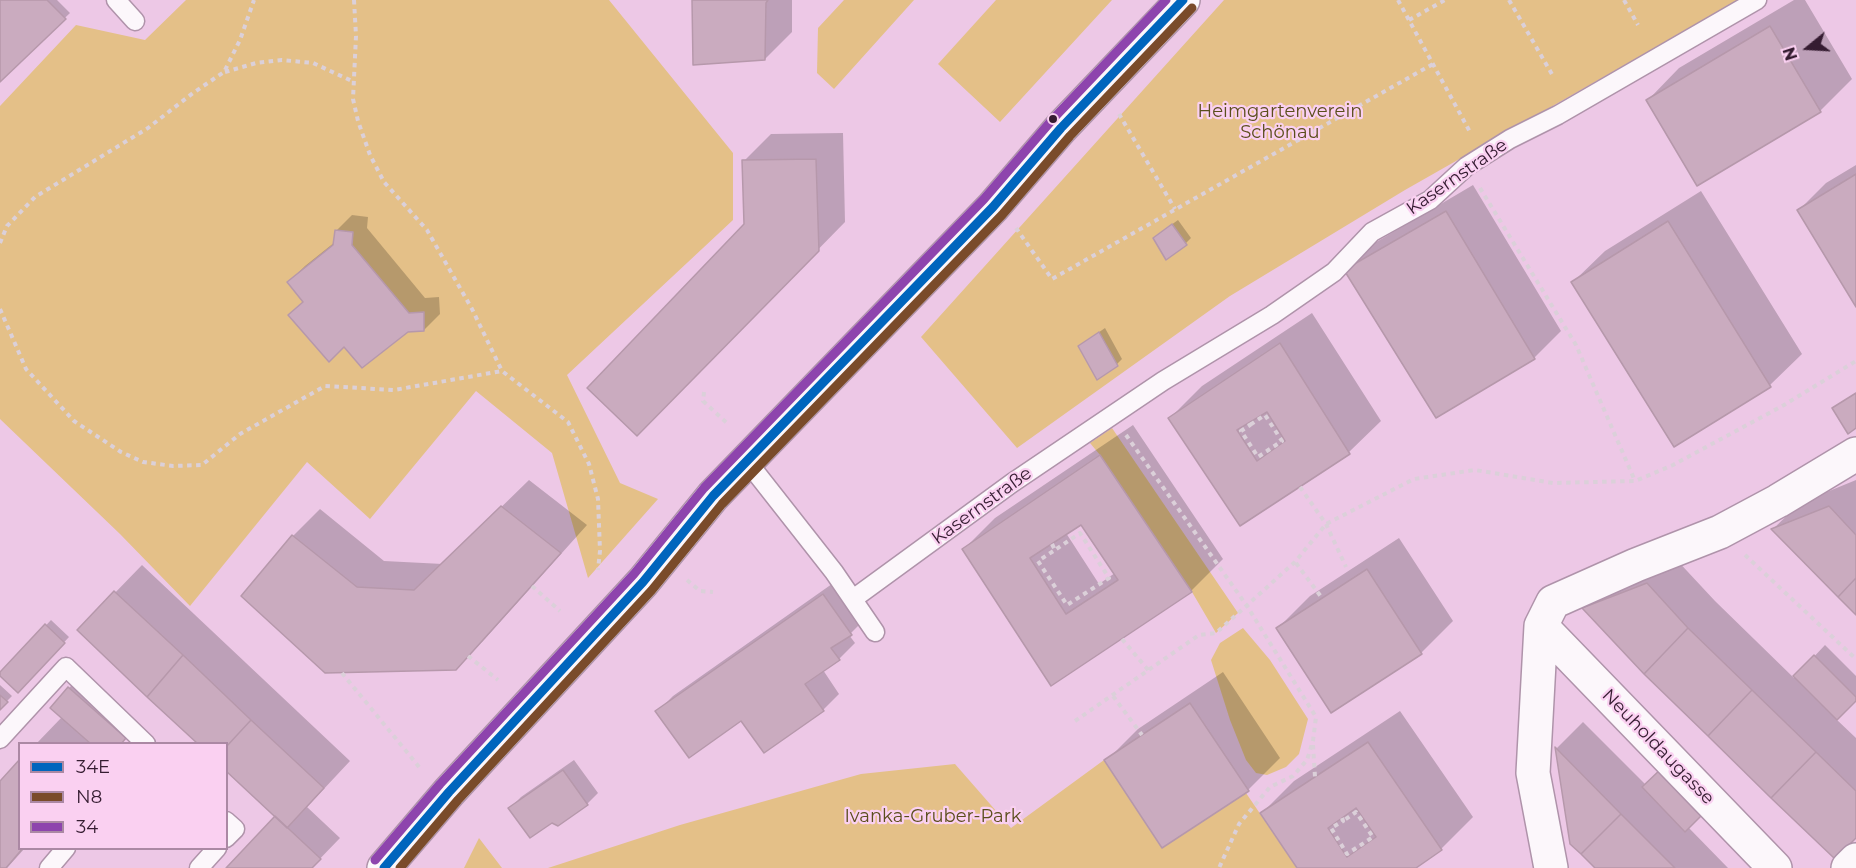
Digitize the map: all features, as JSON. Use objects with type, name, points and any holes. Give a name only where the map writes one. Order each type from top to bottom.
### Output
[{"type":"street","points":[[384,868],[465,775],[642,582],[712,496],[993,207],[1061,128],[1183,0]]},
{"type":"street","points":[[1551,868],[1533,774],[1541,626],[1553,602],[1636,565],[1720,532],[1778,501],[1856,454]]},
{"type":"street","name":"Neuholdaugasse","points":[[1541,626],[1775,868]]},
{"type":"street","points":[[1848,868],[1856,860]]},
{"type":"lane","points":[[116,0],[135,21]]},
{"type":"lane","name":"Kasernstraße","points":[[853,599],[1012,483],[1162,381],[1272,315],[1334,272],[1372,232],[1430,200],[1467,166],[1510,139],[1558,115],[1758,0]]},
{"type":"lane","points":[[746,460],[834,572],[875,632]]},
{"type":"lane","points":[[0,739],[66,667],[144,742]]},
{"type":"lane","points":[[228,823],[235,829],[228,836]]},
{"type":"lane","points":[[48,868],[65,850]]},
{"type":"lane","points":[[199,868],[216,850]]},
{"type":"path","points":[[224,72],[240,40],[254,0]]},
{"type":"path","points":[[354,0],[356,36],[352,81],[353,99],[370,155],[384,182],[427,230],[472,309],[502,371],[568,422],[589,464],[598,499],[600,551],[598,570]]},
{"type":"path","points":[[1398,0],[1470,132]]},
{"type":"path","points":[[1409,20],[1445,0]]},
{"type":"path","points":[[1509,0],[1553,76]]},
{"type":"path","points":[[1624,0],[1638,25]]},
{"type":"path","points":[[0,243],[7,226],[35,197],[148,128],[224,72],[256,63],[282,60],[313,63],[352,81]]},
{"type":"path","points":[[1017,230],[1052,279],[1433,64]]},
{"type":"path","points":[[1120,115],[1175,209]]},
{"type":"path","points":[[1467,166],[1575,345],[1635,481]]},
{"type":"path","points":[[0,309],[26,369],[74,421],[121,452],[143,462],[173,466],[202,465],[240,434],[325,386],[394,390],[502,371]]},
{"type":"path","points":[[1075,721],[1199,635],[1216,633],[1295,562],[1326,524],[1414,479],[1475,470],[1553,483],[1635,481],[1673,465],[1784,405],[1856,361]]},
{"type":"path","points":[[705,392],[704,401],[729,425]]},
{"type":"path","points":[[1112,415],[1247,606],[1316,717],[1313,741],[1315,777]]},
{"type":"path","points":[[1265,415],[1282,441],[1273,449],[1258,457],[1241,431],[1265,415]]},
{"type":"path","points":[[1300,486],[1326,524],[1346,567]]},
{"type":"path","points":[[1720,532],[1856,659]]},
{"type":"path","points":[[1080,533],[1109,578],[1067,605],[1038,561],[1055,550],[1080,533]]},
{"type":"path","points":[[1052,544],[1055,550]]},
{"type":"path","points":[[1295,562],[1322,598]]},
{"type":"path","points":[[684,577],[700,591],[713,592]]},
{"type":"path","points":[[532,586],[560,611]]},
{"type":"path","points":[[1089,592],[1092,597]]},
{"type":"path","points":[[1122,639],[1149,671]]},
{"type":"path","points":[[468,656],[498,681]]},
{"type":"path","points":[[342,673],[420,768]]},
{"type":"path","points":[[1113,696],[1142,735]]},
{"type":"path","points":[[1220,868],[1239,824],[1270,788],[1293,776],[1307,760],[1313,741]]},
{"type":"path","points":[[1356,812],[1372,837],[1347,854],[1331,828],[1342,819],[1356,812]]},
{"type":"green space","points":[[186,0],[609,0],[733,153],[733,220],[567,375],[620,483],[658,499],[588,578],[552,453],[476,391],[370,519],[307,462],[190,606],[120,534],[0,419],[0,106],[76,25],[145,40]]},
{"type":"green space","points":[[844,0],[914,0],[834,89],[817,73],[818,28]]},
{"type":"green space","points":[[996,0],[1112,0],[1000,122],[938,64]]},
{"type":"green space","name":"Heimgartenverein Schönau","points":[[1224,0],[1739,0],[1405,190],[1230,296],[1017,448],[921,337]]},
{"type":"green space","points":[[1112,428],[1238,613],[1216,633],[1192,592],[1090,443]]},
{"type":"green space","points":[[1243,628],[1270,660],[1308,719],[1299,754],[1286,767],[1267,775],[1256,773],[1246,760],[1230,720],[1211,660],[1220,643]]},
{"type":"green space","name":"Ivanka-Gruber-Park","points":[[1104,760],[1162,848],[1246,793],[1297,868],[548,868],[680,825],[861,774],[955,764],[1011,828]]},
{"type":"green space","points":[[479,838],[502,868],[464,868]]},
{"type":"building","points":[[0,0],[47,0],[66,19],[0,82]]},
{"type":"building","points":[[692,0],[768,0],[766,3],[765,60],[693,65]]},
{"type":"building","points":[[1770,26],[1821,112],[1697,186],[1646,100]]},
{"type":"building","points":[[816,159],[819,251],[637,436],[587,388],[744,224],[742,160]]},
{"type":"building","points":[[1856,174],[1856,307],[1797,210]]},
{"type":"building","points":[[1446,211],[1535,359],[1436,418],[1344,270]]},
{"type":"building","points":[[1668,221],[1771,387],[1674,447],[1571,282]]},
{"type":"building","points":[[1172,224],[1187,245],[1166,260],[1153,238]]},
{"type":"building","points":[[335,230],[353,232],[352,245],[409,313],[424,312],[424,331],[408,332],[362,368],[344,347],[329,362],[288,315],[303,302],[287,282],[333,245]]},
{"type":"building","points":[[1099,332],[1118,366],[1097,380],[1078,346]]},
{"type":"building","points":[[1280,343],[1350,454],[1240,526],[1168,418]],"holes":[[[1267,412],[1285,441],[1257,461],[1237,430]]]},
{"type":"building","points":[[1856,393],[1856,428],[1848,434],[1832,408]]},
{"type":"building","points":[[1100,455],[1192,592],[1051,686],[962,549]],"holes":[[[1081,525],[1118,580],[1066,614],[1030,558]]]},
{"type":"building","points":[[501,506],[561,553],[456,670],[325,673],[241,596],[292,535],[357,587],[414,590]]},
{"type":"building","points":[[1829,506],[1856,535],[1856,578],[1838,597],[1771,529]]},
{"type":"building","points":[[1367,569],[1422,654],[1331,713],[1276,628]]},
{"type":"building","points":[[1856,578],[1856,615],[1838,597]]},
{"type":"building","points":[[1647,583],[1688,628],[1644,674],[1582,608]]},
{"type":"building","points":[[114,591],[183,655],[147,697],[77,630]]},
{"type":"building","points":[[823,594],[852,635],[831,648],[840,660],[805,684],[824,711],[764,753],[741,721],[689,758],[655,711]]},
{"type":"building","points":[[45,624],[65,643],[18,693],[0,676],[0,672]]},
{"type":"building","points":[[1688,628],[1752,690],[1708,736],[1644,674]]},
{"type":"building","points":[[183,655],[251,720],[228,745],[228,742],[196,742],[147,697]]},
{"type":"building","points":[[1814,655],[1856,697],[1856,701],[1837,720],[1793,676]]},
{"type":"building","points":[[68,687],[126,738],[123,742],[89,742],[50,708]]},
{"type":"building","points":[[1752,690],[1816,752],[1771,798],[1708,736]]},
{"type":"building","points":[[0,695],[8,702],[0,710]]},
{"type":"building","points":[[1190,703],[1249,791],[1162,848],[1104,760]]},
{"type":"building","points":[[251,720],[324,788],[287,828],[228,773],[228,745]]},
{"type":"building","points":[[1368,742],[1442,850],[1416,868],[1297,868],[1260,813]],"holes":[[[1356,808],[1376,837],[1347,857],[1328,828]]]},
{"type":"building","points":[[1555,747],[1621,814],[1581,854],[1570,844]]},
{"type":"building","points":[[1816,752],[1856,791],[1856,838],[1835,859],[1771,798]]},
{"type":"building","points":[[18,761],[18,850],[21,850],[6,868],[0,868],[0,781]]},
{"type":"building","points":[[1663,767],[1705,812],[1685,832],[1642,787]]},
{"type":"building","points":[[563,770],[588,805],[558,826],[552,823],[530,838],[508,808]]},
{"type":"building","points":[[1621,814],[1675,868],[1595,868],[1581,854]]},
{"type":"building","points":[[275,816],[321,859],[312,868],[226,868]]},
{"type":"transit line","name":"34","points":[[375,860],[440,784],[634,574],[704,488],[984,199],[1052,120],[1166,0]]},
{"type":"transit line","name":"34E","points":[[384,868],[449,792],[643,582],[713,496],[993,207],[1061,128],[1183,0]]},
{"type":"transit line","name":"N8","points":[[400,868],[458,800],[652,590],[722,504],[1002,215],[1070,136],[1192,8]]}]
